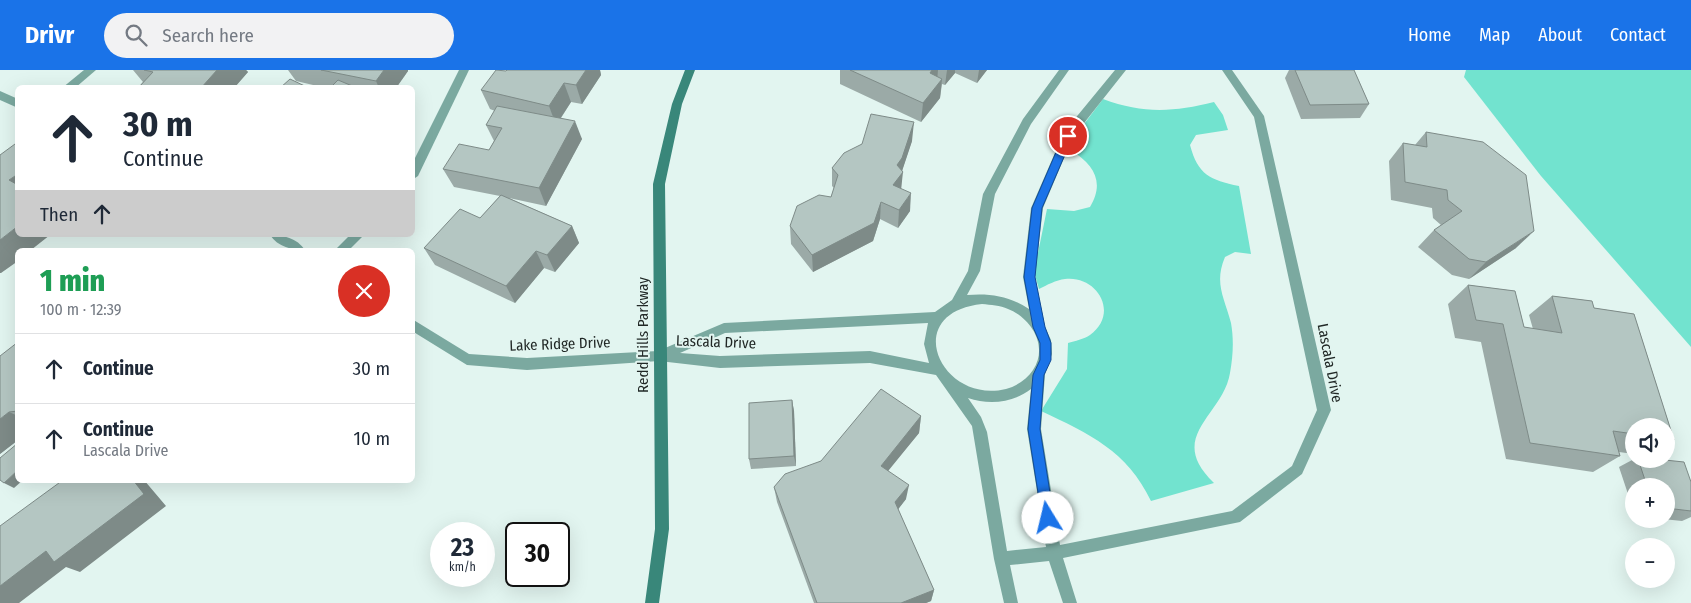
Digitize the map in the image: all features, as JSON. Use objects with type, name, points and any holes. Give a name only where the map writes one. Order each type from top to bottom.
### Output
[{"type":"street","points":[[71,85],[91,70]]},
{"type":"street","points":[[415,170],[464,70]]},
{"type":"street","name":"Redd Hills Parkway","points":[[652,603],[662,530],[659,184],[677,104],[690,70]]},
{"type":"street","points":[[957,303],[974,271],[989,194],[1027,122],[1064,70]]},
{"type":"street","points":[[951,384],[969,393],[989,397],[1009,396],[1026,388],[1038,375],[1045,360],[1046,343],[1039,327],[1030,277],[1037,208],[1068,136],[1121,70]]},
{"type":"street","name":"Lascala Drive","points":[[1001,559],[1054,553],[1235,517],[1297,470],[1324,410],[1260,116],[1227,70]]},
{"type":"street","points":[[0,95],[15,102]]},
{"type":"street","points":[[279,237],[296,248]]},
{"type":"street","points":[[343,248],[356,237]]},
{"type":"street","points":[[1011,603],[1001,559],[977,422],[951,384],[938,370],[932,356],[930,342],[933,329],[939,317],[957,303],[975,298],[994,298],[1012,303],[1027,313],[1039,327]]},
{"type":"street","name":"Lascala Drive","points":[[659,356],[724,328],[872,322],[939,317]]},
{"type":"street","name":"Lake Ridge Drive","points":[[415,326],[467,359],[527,364],[659,356]]},
{"type":"street","name":"Lascala Drive","points":[[659,356],[720,362],[870,357],[938,370]]},
{"type":"street","points":[[1038,375],[1034,429],[1054,553],[1070,603]]},
{"type":"green space","points":[[1466,70],[1691,70],[1691,347],[1541,176],[1464,77]]},
{"type":"green space","points":[[1103,99],[1132,107],[1158,110],[1185,108],[1214,102],[1223,115],[1228,130],[1196,135],[1190,145],[1201,170],[1220,181],[1239,186],[1251,254],[1235,252],[1225,257],[1220,275],[1221,290],[1232,329],[1231,367],[1225,388],[1218,402],[1201,427],[1196,439],[1195,452],[1200,467],[1214,483],[1151,501],[1131,469],[1119,457],[1091,436],[1041,411],[1067,369],[1068,343],[1090,335],[1099,326],[1103,316],[1104,307],[1101,297],[1087,283],[1076,279],[1065,279],[1039,289],[1034,272],[1047,209],[1074,211],[1090,207],[1094,198],[1097,190],[1095,175],[1086,162],[1071,150],[1081,128]]},
{"type":"building","points":[[144,70],[217,70],[204,85],[141,85],[153,72]]},
{"type":"building","points":[[321,70],[384,70],[376,81]]},
{"type":"building","points":[[496,70],[586,70],[576,85],[564,83],[549,106],[481,90]]},
{"type":"building","points":[[850,70],[932,70],[930,73],[942,79],[923,103]]},
{"type":"building","points":[[1295,70],[1354,70],[1369,104],[1310,105]]},
{"type":"building","points":[[290,79],[303,85],[283,85]]},
{"type":"building","points":[[338,80],[350,85],[333,85]]},
{"type":"building","points":[[497,106],[575,121],[539,188],[443,169],[459,144],[489,150],[502,128],[486,125]]},
{"type":"building","points":[[871,114],[914,122],[902,158],[897,165],[903,172],[893,185],[911,193],[899,210],[881,202],[874,223],[812,255],[790,226],[797,206],[819,195],[831,197],[838,175],[832,168],[844,153],[862,144]]},
{"type":"building","points":[[1426,132],[1483,142],[1526,175],[1534,231],[1486,262],[1469,259],[1434,230],[1462,211],[1448,200],[1447,190],[1405,182],[1403,143],[1427,147]]},
{"type":"building","points":[[15,144],[15,176],[9,180],[15,183],[15,228],[0,240],[0,155]]},
{"type":"building","points":[[501,195],[572,226],[547,255],[536,251],[506,286],[424,248],[460,209],[480,218]]},
{"type":"building","points":[[1468,285],[1515,291],[1524,327],[1562,333],[1552,296],[1592,301],[1594,308],[1634,314],[1667,418],[1625,418],[1625,433],[1613,431],[1620,456],[1530,443],[1503,324],[1476,320]]},
{"type":"building","points":[[15,344],[15,411],[9,412],[0,419],[0,356]]},
{"type":"building","points":[[881,389],[921,416],[881,466],[909,485],[895,502],[934,590],[901,603],[817,603],[774,487],[785,474],[821,461]]},
{"type":"building","points":[[792,400],[794,456],[749,459],[749,403]]},
{"type":"building","points":[[15,446],[15,473],[4,483],[0,480],[0,458]]},
{"type":"building","points":[[1675,461],[1684,462],[1691,482],[1691,511],[1675,509],[1675,478],[1644,478],[1641,468],[1675,468]]},
{"type":"building","points":[[59,483],[135,483],[144,494],[54,562],[46,551],[0,586],[0,526]]},
{"type":"route","points":[[1048,518],[1034,429],[1038,375],[1045,360],[1046,343],[1039,327],[1030,277],[1037,208],[1068,136]]}]
